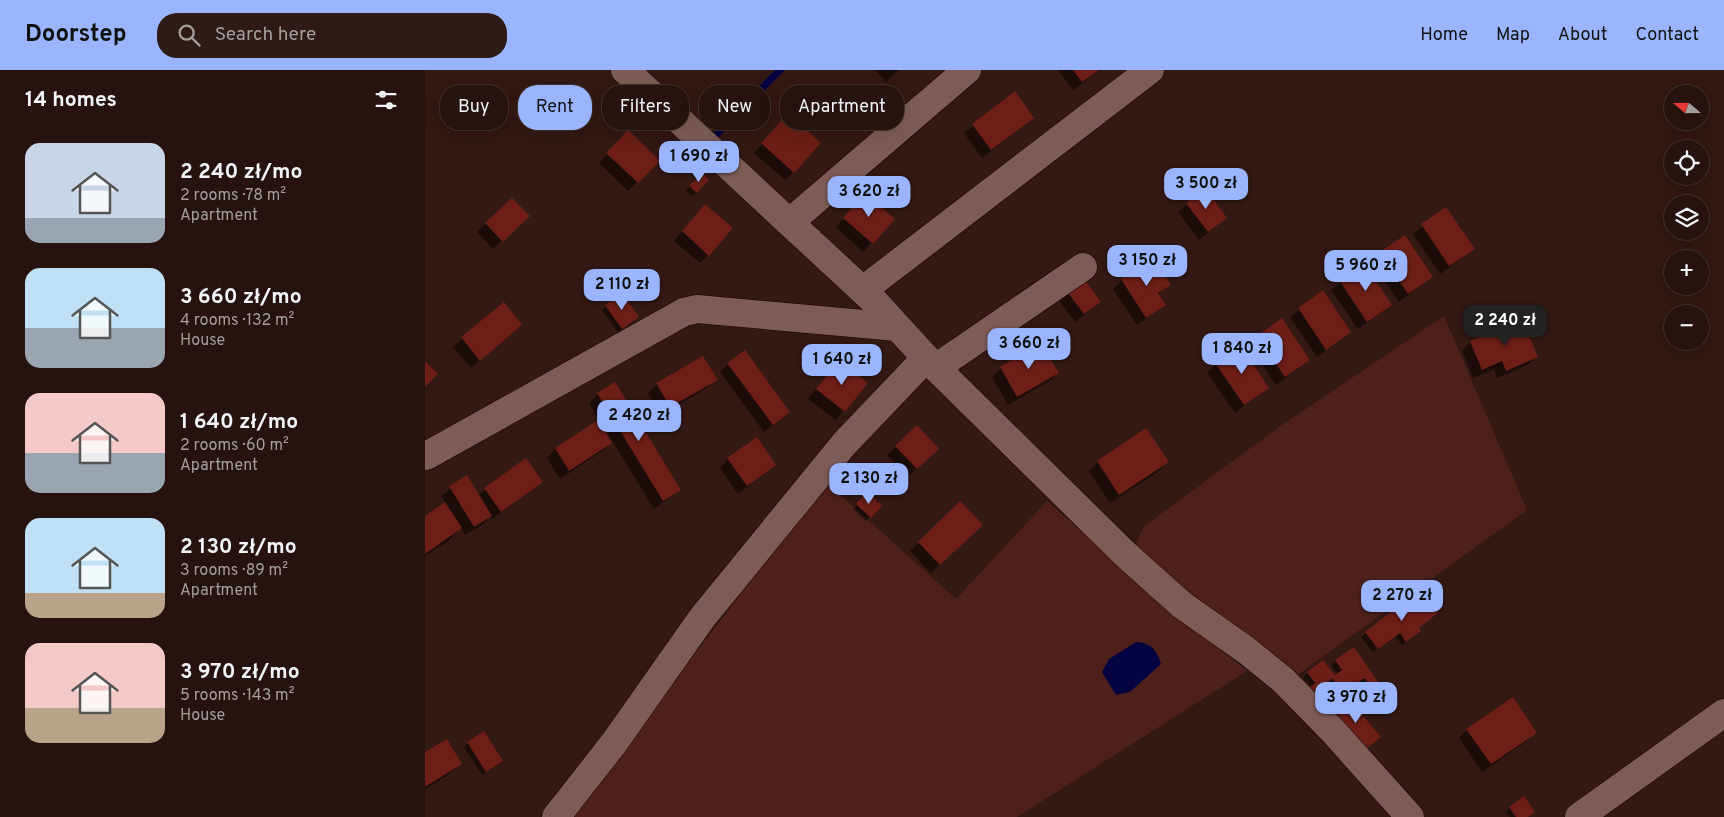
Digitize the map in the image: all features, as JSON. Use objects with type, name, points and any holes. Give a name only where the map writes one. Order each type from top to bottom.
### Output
[{"type":"street","points":[[625,70],[863,290],[931,362],[1124,553],[1175,599],[1283,680],[1333,731],[1410,817]]},
{"type":"street","points":[[789,222],[967,70]]},
{"type":"street","points":[[863,290],[1151,70]]},
{"type":"street","points":[[556,817],[615,743],[702,618],[844,444],[931,362],[1083,267]]},
{"type":"street","points":[[427,456],[684,312],[697,308],[897,327]]},
{"type":"street","points":[[1579,817],[1724,713]]},
{"type":"shaded area","points":[[1444,316],[1527,510],[1293,678],[1137,552],[1137,542],[1143,527],[1282,425]]},
{"type":"shaded area","points":[[826,482],[956,599],[1047,501],[1166,606],[1247,671],[1017,817],[570,817]]},
{"type":"shaded area","points":[[1136,642],[1149,645],[1157,654],[1161,664],[1130,692],[1116,695],[1102,672],[1109,659]]},
{"type":"building","points":[[1073,70],[1099,70],[1082,82]]},
{"type":"building","points":[[1015,91],[1034,118],[991,150],[972,124]]},
{"type":"building","points":[[780,122],[780,130],[807,130],[821,143],[794,173],[761,143]]},
{"type":"building","points":[[628,130],[660,161],[638,183],[606,153]]},
{"type":"building","points":[[702,173],[709,180],[697,193],[689,186]]},
{"type":"building","points":[[1205,188],[1227,218],[1208,232],[1186,203]]},
{"type":"building","points":[[865,193],[895,219],[873,244],[843,218]]},
{"type":"building","points":[[512,198],[530,216],[503,242],[485,223]]},
{"type":"building","points":[[705,204],[733,228],[709,256],[682,231]]},
{"type":"building","points":[[1446,207],[1475,249],[1449,266],[1421,224]]},
{"type":"building","points":[[1405,235],[1433,277],[1408,294],[1380,252]]},
{"type":"building","points":[[1154,258],[1171,285],[1158,293],[1166,305],[1146,318],[1121,279]]},
{"type":"building","points":[[1364,263],[1392,305],[1367,322],[1339,280]]},
{"type":"building","points":[[1082,276],[1101,302],[1084,314],[1065,289]]},
{"type":"building","points":[[1323,290],[1351,332],[1326,350],[1298,308]]},
{"type":"building","points":[[622,293],[639,317],[622,329],[605,305]]},
{"type":"building","points":[[504,302],[522,325],[480,361],[461,337]]},
{"type":"building","points":[[1282,318],[1310,360],[1285,377],[1257,336]]},
{"type":"building","points":[[1522,319],[1538,357],[1506,371],[1502,361],[1482,370],[1470,341]]},
{"type":"building","points":[[1041,343],[1059,373],[1017,397],[1000,367]]},
{"type":"building","points":[[1241,346],[1269,388],[1244,405],[1215,363]]},
{"type":"building","points":[[745,350],[790,412],[773,425],[727,363]]},
{"type":"building","points":[[703,356],[718,380],[670,407],[656,383]]},
{"type":"building","points":[[839,360],[868,383],[845,412],[816,389]]},
{"type":"building","points":[[425,361],[438,374],[425,387]]},
{"type":"building","points":[[615,382],[681,490],[663,501],[597,393]]},
{"type":"building","points":[[598,420],[612,443],[569,471],[555,448]]},
{"type":"building","points":[[917,425],[939,449],[917,469],[895,446]]},
{"type":"building","points":[[1146,428],[1169,462],[1119,495],[1097,461]]},
{"type":"building","points":[[757,437],[776,465],[747,486],[727,458]]},
{"type":"building","points":[[526,458],[543,482],[501,512],[484,488]]},
{"type":"building","points":[[467,475],[492,516],[474,527],[449,486]]},
{"type":"building","points":[[867,492],[882,506],[871,518],[856,504]]},
{"type":"building","points":[[960,501],[983,525],[940,565],[918,542]]},
{"type":"building","points":[[445,502],[462,528],[425,554],[425,516]]},
{"type":"building","points":[[1424,594],[1438,613],[1419,628],[1421,631],[1406,642],[1400,633],[1378,649],[1365,632],[1401,604],[1405,609]]},
{"type":"building","points":[[1354,647],[1378,682],[1371,687],[1364,678],[1343,693],[1332,678],[1319,688],[1323,693],[1316,699],[1308,689],[1315,683],[1307,672],[1323,660],[1335,675],[1342,670],[1335,660]]},
{"type":"building","points":[[1347,697],[1381,737],[1365,750],[1332,710]]},
{"type":"building","points":[[1513,697],[1537,733],[1491,764],[1466,729]]},
{"type":"building","points":[[484,731],[503,761],[486,772],[467,742]]},
{"type":"building","points":[[447,739],[462,764],[425,787],[425,752]]},
{"type":"building","points":[[1524,796],[1535,812],[1528,817],[1516,817],[1509,807]]},
{"type":"waterway","points":[[715,136],[780,70]]}]
